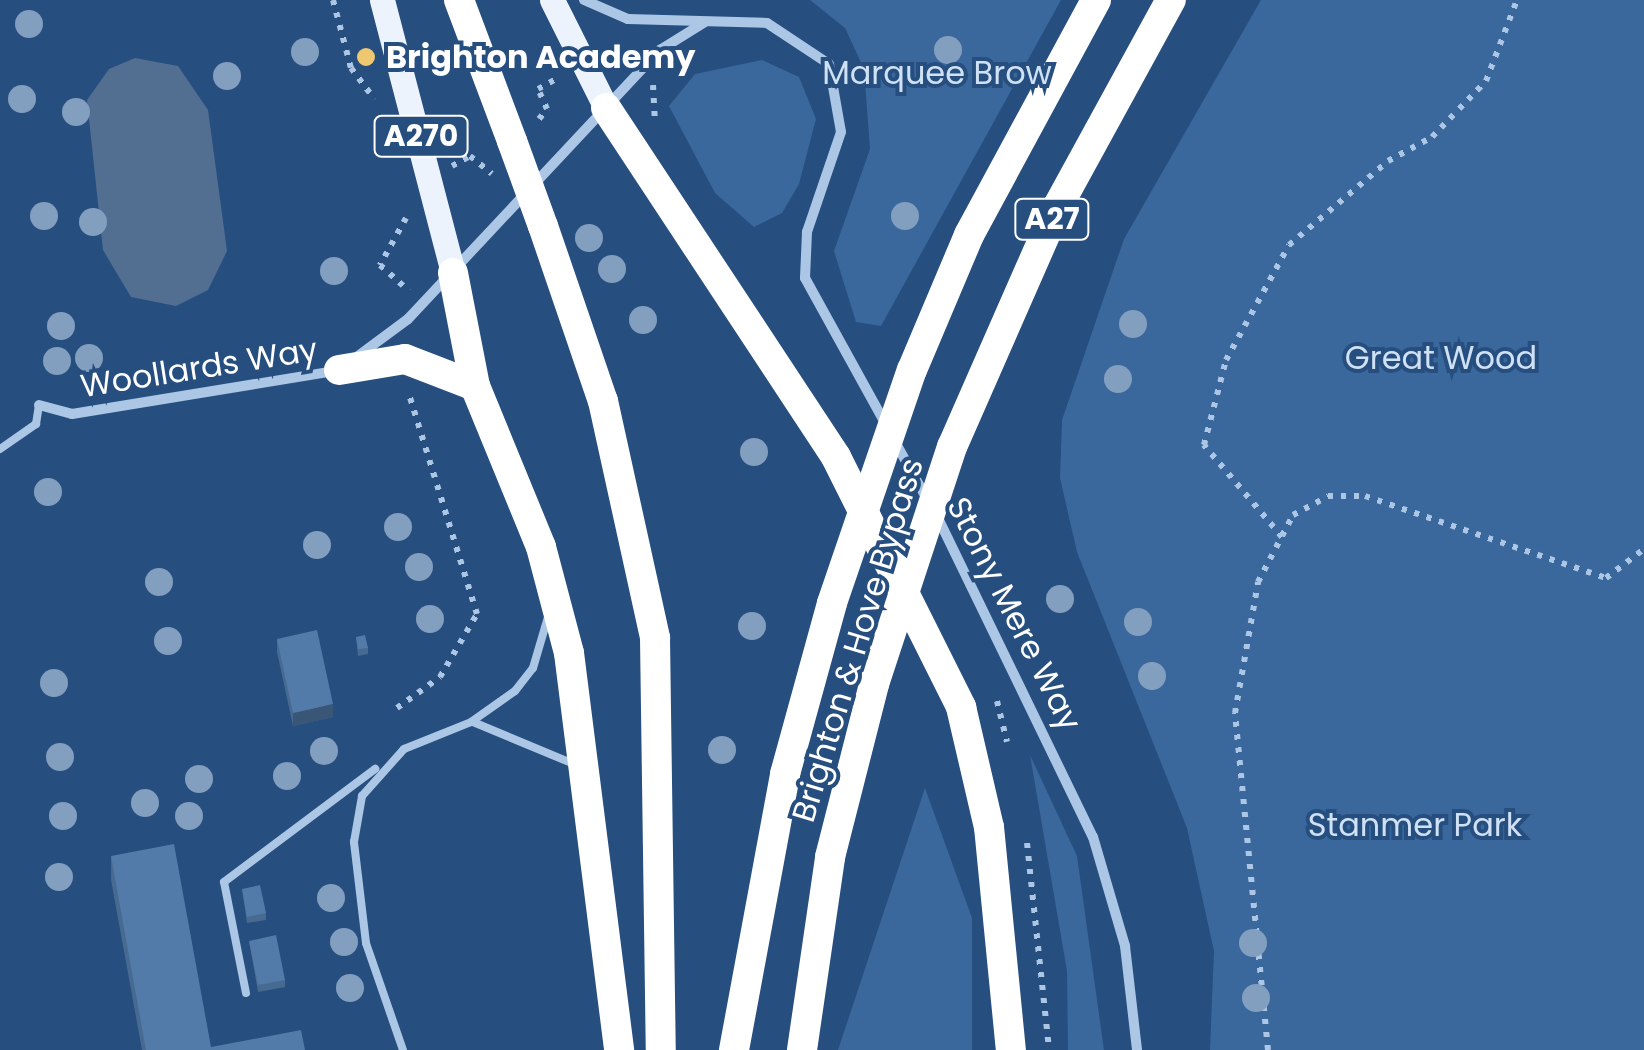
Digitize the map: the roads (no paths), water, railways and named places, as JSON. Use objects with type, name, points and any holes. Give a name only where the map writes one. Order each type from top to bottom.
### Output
[{"type":"highway","points":[[459,0],[543,226],[602,401],[655,638],[662,1050]]},
{"type":"highway","name":"Brighton & Hove Bypass","points":[[734,1050],[785,774],[832,603],[912,370],[970,235],[1096,0]]},
{"type":"highway","name":"Brighton & Hove Bypass","points":[[802,1050],[830,857],[874,684],[952,447],[1058,206],[1171,0]]},
{"type":"highway","points":[[606,108],[836,456],[961,707],[989,827],[1011,1050]]},
{"type":"highway","points":[[453,273],[475,386],[554,596],[591,774],[619,1050]]},
{"type":"highway","points":[[339,370],[404,359],[475,386]]},
{"type":"main road","name":"A270","points":[[382,0],[453,273]]},
{"type":"main road","points":[[552,0],[606,108]]},
{"type":"street","name":"Stony Mere Way","points":[[584,0],[628,20],[767,24],[829,64],[843,111],[807,232],[810,297],[994,617],[1068,778],[1113,896],[1136,1050]]},
{"type":"street","points":[[606,108],[660,50],[708,21]]},
{"type":"street","name":"Woollards Way","points":[[39,405],[72,414],[339,370],[453,273],[606,108]]},
{"type":"lane","points":[[0,449],[36,424],[39,405]]},
{"type":"lane","points":[[246,993],[228,875],[387,761],[471,722],[533,668],[554,596]]},
{"type":"lane","points":[[471,722],[528,739],[591,774]]},
{"type":"lane","points":[[387,761],[362,796],[355,858],[373,974],[403,1050]]},
{"type":"place","name":"Brighton Academy","points":[[366,57]]},
{"type":"park label","name":"Marquee Brow","points":[[937,73]]},
{"type":"park label","name":"Great Wood","points":[[1441,358]]},
{"type":"park label","name":"Stanmer Park","points":[[1415,825]]}]
